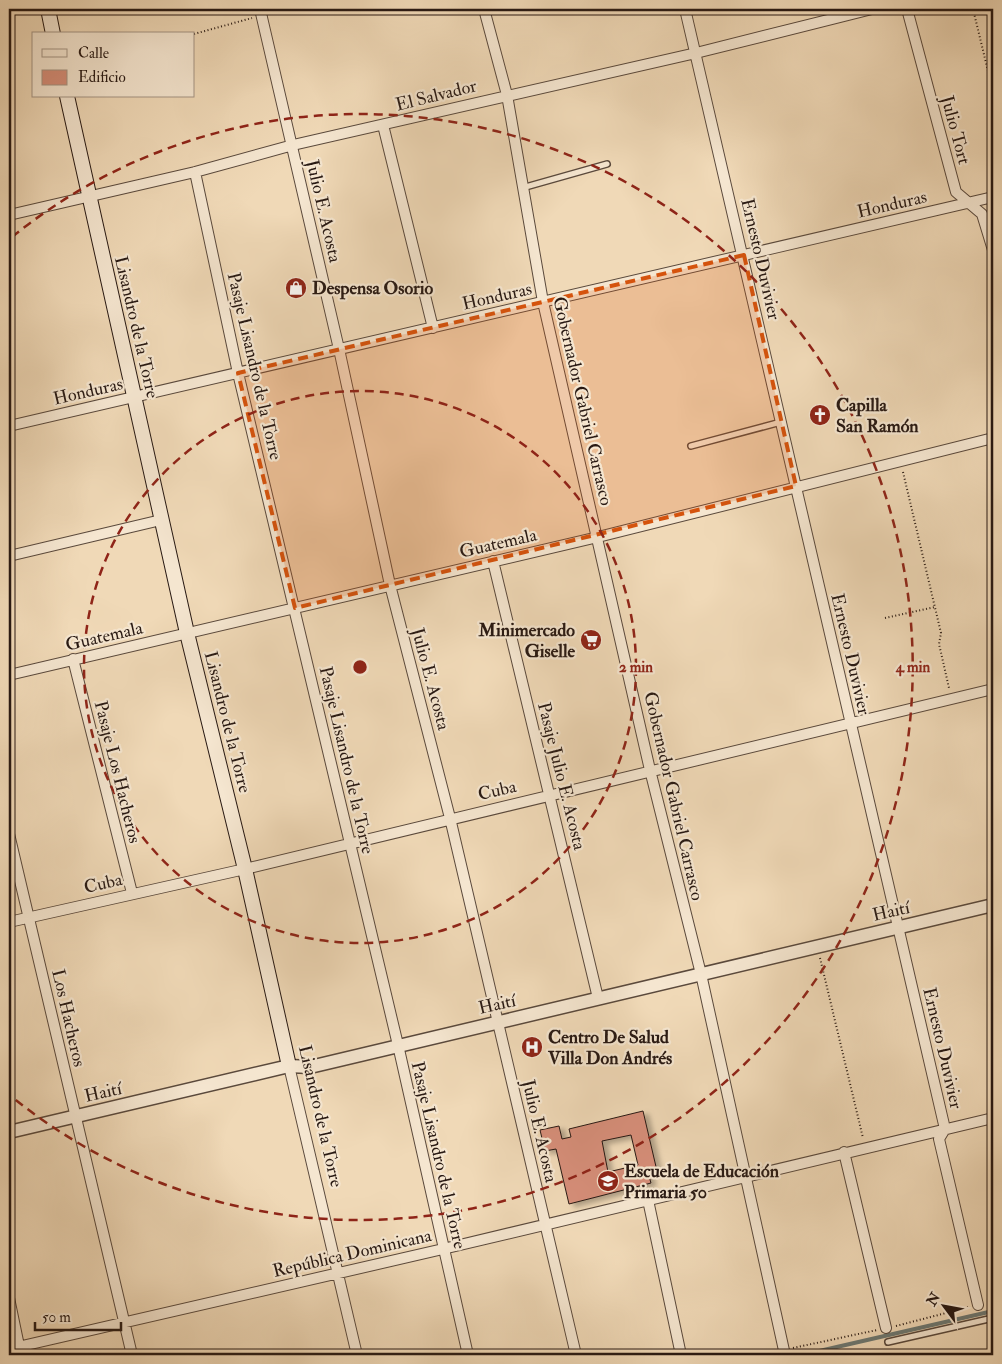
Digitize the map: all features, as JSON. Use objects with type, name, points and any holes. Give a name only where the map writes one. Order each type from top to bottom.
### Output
[{"type":"main road","points":[[48,9],[53,32]]},
{"type":"main road","name":"Lisandro de la Torre","points":[[67,98],[187,633],[245,869],[289,1066]]},
{"type":"street","name":"Gobernador Gabriel Carrasco","points":[[484,9],[507,95],[543,302],[650,770],[701,974],[785,1355]]},
{"type":"street","name":"Ernesto Duvivier","points":[[686,9],[945,1128],[939,1139],[978,1305]]},
{"type":"street","name":"El Salvador","points":[[9,215],[195,172],[292,145],[696,53],[840,12],[872,9]]},
{"type":"street","name":"Julio Tort","points":[[907,9],[956,192],[982,214],[993,250]]},
{"type":"street","name":"Julio E. Acosta","points":[[261,12],[339,349],[390,585],[450,818],[576,1355]]},
{"type":"street","points":[[383,125],[433,328]]},
{"type":"street","name":"Pasaje Lisandro de la Torre","points":[[195,172],[238,373],[398,1045],[468,1355]]},
{"type":"street","name":"Honduras","points":[[9,426],[993,197]]},
{"type":"street","name":"Guatemala","points":[[9,675],[598,537],[993,438]]},
{"type":"street","points":[[9,556],[162,520]]},
{"type":"street","name":"Pasaje Julio E. Acosta","points":[[493,561],[598,998]]},
{"type":"street","name":"Pasaje Los Hacheros","points":[[73,659],[132,894]]},
{"type":"street","name":"Cuba","points":[[9,922],[245,869],[450,818],[993,689]]},
{"type":"street","name":"Los Hacheros","points":[[9,834],[30,917],[74,1117],[132,1355]]},
{"type":"street","name":"Haití","points":[[9,1132],[289,1066],[310,1067],[993,905]]},
{"type":"street","name":"Lisandro de la Torre","points":[[289,1066],[357,1355]]},
{"type":"street","name":"República Dominicana","points":[[14,1347],[443,1249],[745,1175],[993,1118]]},
{"type":"street","points":[[844,1152],[886,1328]]},
{"type":"street","points":[[648,1200],[681,1355]]},
{"type":"street","points":[[9,1298],[14,1347]]},
{"type":"lane","points":[[522,189],[607,164]]},
{"type":"lane","points":[[691,446],[782,422]]},
{"type":"lane","points":[[888,1342],[993,1318]]},
{"type":"path","points":[[973,9],[988,71]]},
{"type":"path","points":[[195,34],[261,12]]},
{"type":"path","points":[[900,460],[941,633],[938,644],[951,700]]},
{"type":"path","points":[[885,618],[935,607]]},
{"type":"path","points":[[817,946],[865,1148]]},
{"type":"highlighted area","points":[[744,255],[796,486],[295,608],[238,373]]},
{"type":"building","points":[[643,1111],[657,1171],[648,1173],[651,1183],[569,1204],[556,1149],[545,1151],[540,1130],[559,1126],[562,1139],[571,1137],[569,1129]],"holes":[[[631,1135],[638,1165],[608,1172],[602,1141]]]},
{"type":"waterway","points":[[802,1355],[993,1311]]},
{"type":"place","name":"Despensa Osorio","points":[[296,288]]},
{"type":"place","name":"Capilla San Ramón","points":[[820,415]]},
{"type":"place","name":"Minimercado Giselle","points":[[591,640]]},
{"type":"place","name":"Centro De Salud Villa Don Andrés","points":[[532,1047]]},
{"type":"place","name":"Escuela de Educación Primaria 50","points":[[608,1181]]}]
